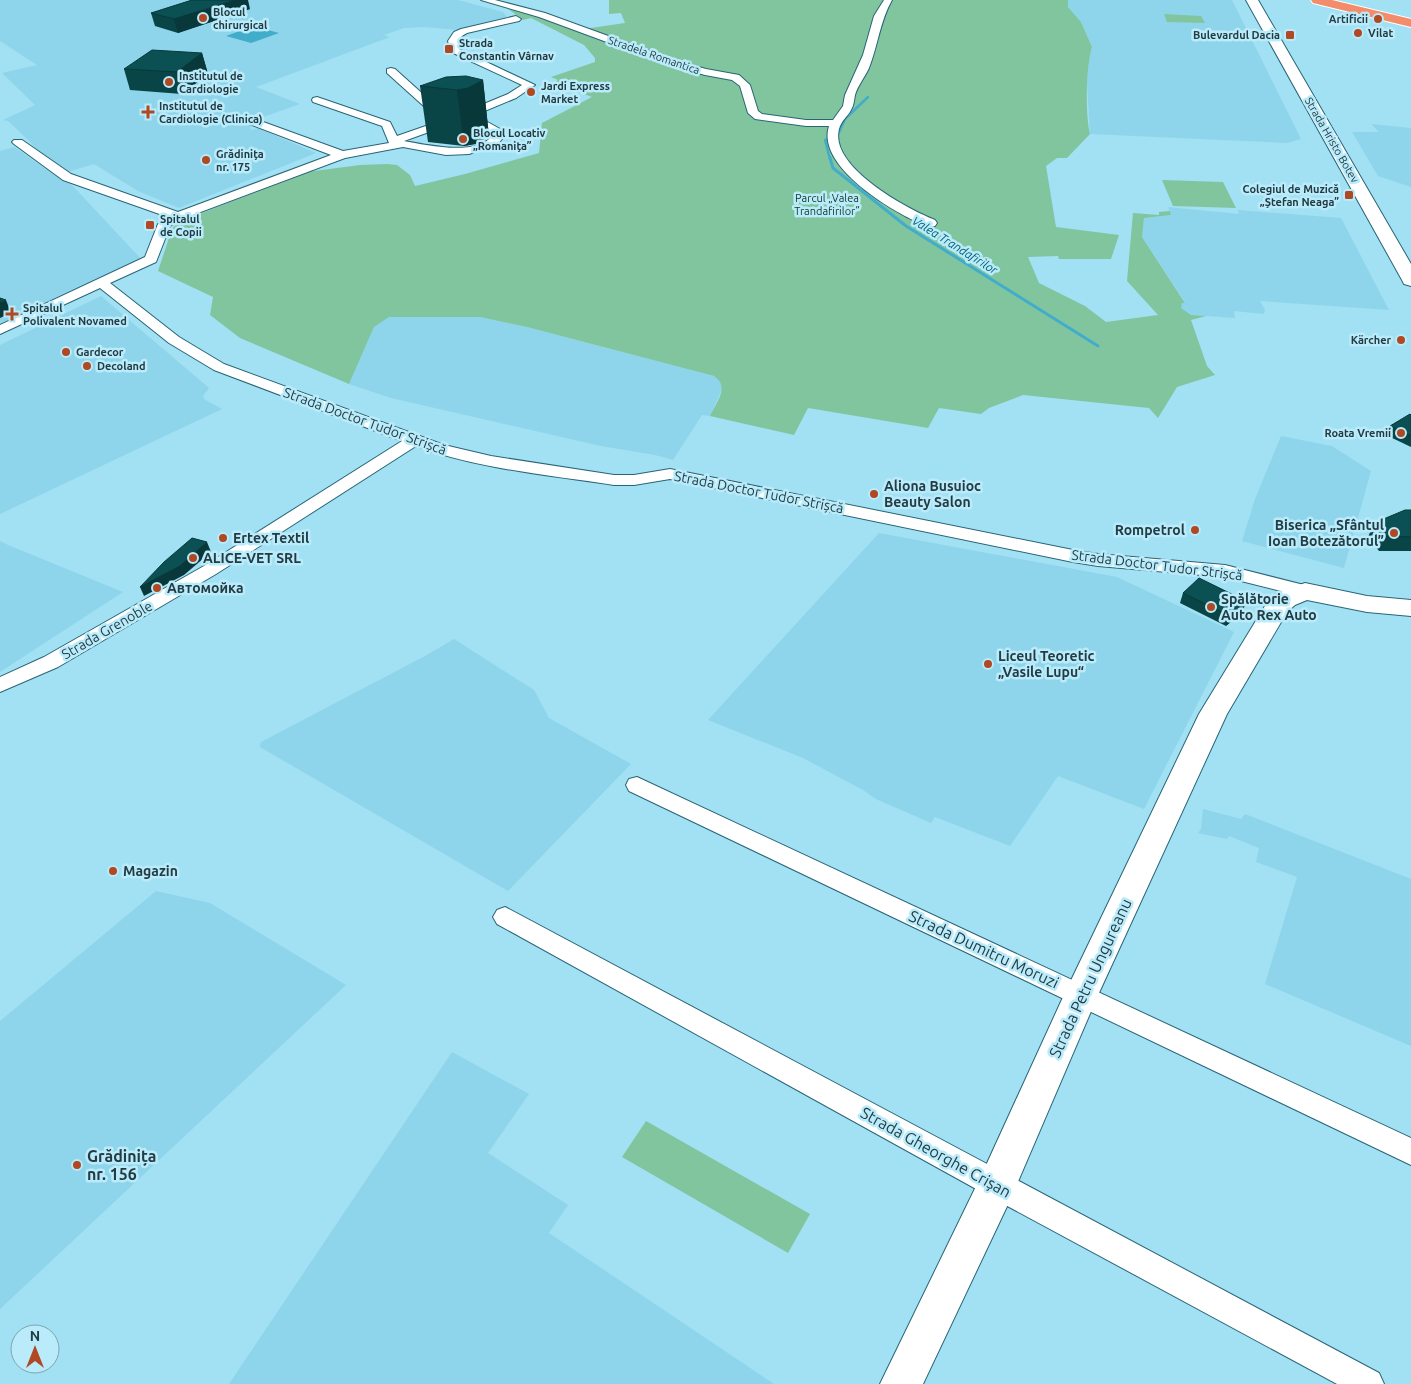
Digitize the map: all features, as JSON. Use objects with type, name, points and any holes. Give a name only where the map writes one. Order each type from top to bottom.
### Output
[{"type":"highway","points":[[1317,0],[1411,23]]},
{"type":"highway","points":[[1344,0],[1411,16]]},
{"type":"main road","name":"Strada Hristo Botev","points":[[1252,0],[1411,280]]},
{"type":"main road","name":"Strada Doctor Tudor Strișcă","points":[[1305,591],[1367,604],[1411,608]]},
{"type":"main road","name":"Strada Petru Ungureanu","points":[[901,1384],[997,1185],[1081,995],[1213,714],[1276,607],[1286,599],[1305,591]]},
{"type":"street","points":[[888,0],[875,22],[866,62],[849,96],[848,105],[835,124],[833,137],[835,149],[843,163],[880,196],[931,224]]},
{"type":"street","points":[[0,330],[151,259],[164,224],[178,216],[342,155],[395,143],[512,96],[530,85],[461,54],[452,47],[454,37],[464,31],[516,19],[506,11],[480,1]]},
{"type":"street","name":"Stradela Romantica","points":[[480,1],[544,10],[673,63],[705,72],[735,77],[745,85],[753,113],[759,117],[772,120],[835,124]]},
{"type":"street","points":[[390,71],[431,107],[466,115],[496,131],[499,135],[494,142],[478,149],[452,152],[395,143]]},
{"type":"street","points":[[317,100],[386,124],[395,143]]},
{"type":"street","points":[[251,121],[342,155]]},
{"type":"street","points":[[18,142],[67,177],[178,216]]},
{"type":"street","name":"Strada Doctor Tudor Strișcă","points":[[100,283],[119,295],[160,330],[187,349],[219,367],[414,441],[482,459],[614,480],[634,480],[670,474],[1073,556],[1098,560],[1225,571],[1305,591]]},
{"type":"street","name":"Strada Grenoble","points":[[0,686],[51,662],[210,570],[414,441]]},
{"type":"street","name":"Strada Dumitru Moruzi","points":[[637,785],[1411,1152]]},
{"type":"street","name":"Strada Gheorghe Crișan","points":[[505,917],[997,1185],[1368,1384]]},
{"type":"shaded area","points":[[0,0],[458,0],[503,12],[507,17],[457,30],[424,27],[404,28],[384,35],[390,37],[256,87],[300,104],[246,123],[253,126],[249,128],[253,130],[258,128],[316,153],[179,208],[138,191],[94,164],[61,174],[22,134],[8,121],[3,120],[35,105],[2,73],[37,65],[0,41]]},
{"type":"shaded area","points":[[1068,0],[1232,0],[1301,139],[1287,143],[1090,134],[1087,83],[1092,47],[1081,22],[1068,7]]},
{"type":"shaded area","points":[[253,26],[279,33],[251,43],[226,36]]},
{"type":"shaded area","points":[[1371,124],[1411,128],[1411,187],[1378,176],[1352,132],[1379,132]]},
{"type":"shaded area","points":[[14,147],[59,178],[70,183],[141,259],[0,325],[0,151]]},
{"type":"shaded area","points":[[1168,207],[1239,214],[1238,210],[1341,218],[1389,310],[1260,301],[1265,310],[1264,314],[1234,311],[1235,318],[1191,315],[1180,308],[1182,303],[1185,302],[1142,237],[1144,218],[1171,215]]},
{"type":"shaded area","points":[[101,296],[209,388],[203,396],[204,399],[222,409],[0,514],[0,345]]},
{"type":"shaded area","points":[[389,317],[480,317],[527,327],[714,376],[722,381],[723,387],[710,416],[702,415],[673,460],[601,446],[391,398],[349,384],[374,327]]},
{"type":"shaded area","points":[[1281,436],[1332,446],[1371,471],[1344,568],[1242,541],[1255,499]]},
{"type":"shaded area","name":"Liceul Teoretic „Vasile Lupu“","points":[[879,533],[1117,577],[1234,632],[1144,809],[1058,776],[1010,846],[935,817],[931,823],[876,799],[803,758],[708,720]]},
{"type":"shaded area","points":[[0,541],[8,545],[123,592],[0,672]]},
{"type":"shaded area","points":[[454,639],[534,690],[549,718],[631,764],[508,891],[260,747],[261,742]]},
{"type":"shaded area","points":[[1203,809],[1241,819],[1245,814],[1411,879],[1411,1046],[1265,984],[1297,877],[1256,862],[1259,848],[1229,836],[1227,839],[1198,833],[1201,829]]},
{"type":"shaded area","name":"Grădinița nr. 156","points":[[156,891],[210,903],[346,985],[0,1309],[0,1021]]},
{"type":"shaded area","points":[[452,1052],[529,1094],[488,1153],[568,1205],[549,1233],[774,1384],[229,1384]]},
{"type":"green space","name":"Parcul „Valea Trandafirilor”","points":[[609,0],[1068,0],[1068,7],[1081,22],[1092,47],[1088,66],[1087,90],[1087,115],[1090,134],[1067,158],[1057,158],[1046,166],[1056,227],[1119,235],[1111,259],[1059,259],[1058,256],[1028,257],[1039,283],[1085,306],[1106,322],[1158,315],[1127,281],[1133,213],[1159,215],[1159,212],[1170,211],[1171,215],[1144,218],[1142,237],[1185,303],[1182,303],[1181,308],[1191,315],[1206,316],[1191,320],[1207,366],[1215,375],[1177,387],[1158,418],[1149,408],[1023,395],[989,408],[981,414],[939,408],[928,428],[808,408],[794,435],[710,416],[722,390],[719,380],[714,376],[527,327],[480,317],[389,317],[374,327],[349,384],[240,338],[210,315],[213,297],[158,271],[172,229],[177,223],[306,172],[360,165],[397,165],[410,175],[415,186],[539,153],[542,123],[592,97],[554,83],[558,80],[551,77],[595,62],[595,58],[584,45],[531,18],[523,20],[507,8],[525,11],[577,30],[625,23],[621,13],[609,14]]},
{"type":"green space","points":[[1164,14],[1201,16],[1205,23],[1167,22]]},
{"type":"green space","points":[[1162,180],[1223,182],[1236,208],[1173,206]]},
{"type":"green space","points":[[646,1121],[810,1214],[788,1253],[622,1157]]},
{"type":"building","points":[[192,0],[235,0],[174,19],[151,13]]},
{"type":"building","points":[[152,50],[202,53],[177,72],[124,69]]},
{"type":"building","points":[[466,76],[483,80],[468,88],[457,90],[420,86],[446,77]]},
{"type":"building","points":[[1410,414],[1411,436],[1390,426]]},
{"type":"building","points":[[1405,510],[1411,510],[1411,537],[1386,536],[1374,523]]},
{"type":"building","points":[[192,538],[207,542],[180,566],[140,587],[164,562]]},
{"type":"building","points":[[1199,578],[1246,601],[1230,616],[1183,593]]},
{"type":"waterway","name":"Valea Trandafirilor","points":[[837,137],[845,119],[868,97]]},
{"type":"waterway","name":"Valea Trandafirilor","points":[[827,139],[825,140],[830,159]]},
{"type":"waterway","name":"Valea Trandafirilor","points":[[830,158],[833,168],[906,226],[1098,346]]},
{"type":"place","name":"Blocul chirurgical","points":[[203,18]]},
{"type":"place","name":"Artificii","points":[[1378,19]]},
{"type":"place","name":"Vilat","points":[[1358,33]]},
{"type":"place","name":"Bulevardul Dacia","points":[[1290,35]]},
{"type":"place","name":"Strada Constantin Vârnav","points":[[449,49]]},
{"type":"place","name":"Institutul de Cardiologie","points":[[169,82]]},
{"type":"place","name":"Jardi Express Market","points":[[531,92]]},
{"type":"place","name":"Institutul de Cardiologie (Clinica)","points":[[148,112]]},
{"type":"place","name":"Blocul Locativ „Romanița”","points":[[463,139]]},
{"type":"place","name":"Grădinița nr. 175","points":[[206,160]]},
{"type":"place","name":"Colegiul de Muzică „Ștefan Neaga”","points":[[1349,195]]},
{"type":"place","name":"Spitalul de Copii","points":[[150,225]]},
{"type":"place","name":"Spitalul Polivalent Novamed","points":[[12,314]]},
{"type":"place","name":"Kärcher","points":[[1401,340]]},
{"type":"place","name":"Gardecor","points":[[66,352]]},
{"type":"place","name":"Decoland","points":[[87,366]]},
{"type":"place","name":"Roata Vremii","points":[[1401,433]]},
{"type":"place","name":"Aliona Busuioc Beauty Salon","points":[[874,494]]},
{"type":"place","name":"Rompetrol","points":[[1195,530]]},
{"type":"place","name":"Biserica „Sfântul Ioan Botezătorul”","points":[[1394,533]]},
{"type":"place","name":"Ertex Textil","points":[[223,538]]},
{"type":"place","name":"ALICE-VET SRL","points":[[193,558]]},
{"type":"place","name":"Автомойка","points":[[157,588]]},
{"type":"place","name":"Spălătorie Auto Rex Auto","points":[[1211,607]]},
{"type":"place","name":"Liceul Teoretic „Vasile Lupu“","points":[[988,664]]},
{"type":"place","name":"Magazin","points":[[113,871]]},
{"type":"place","name":"Grădinița nr. 156","points":[[77,1165]]}]
